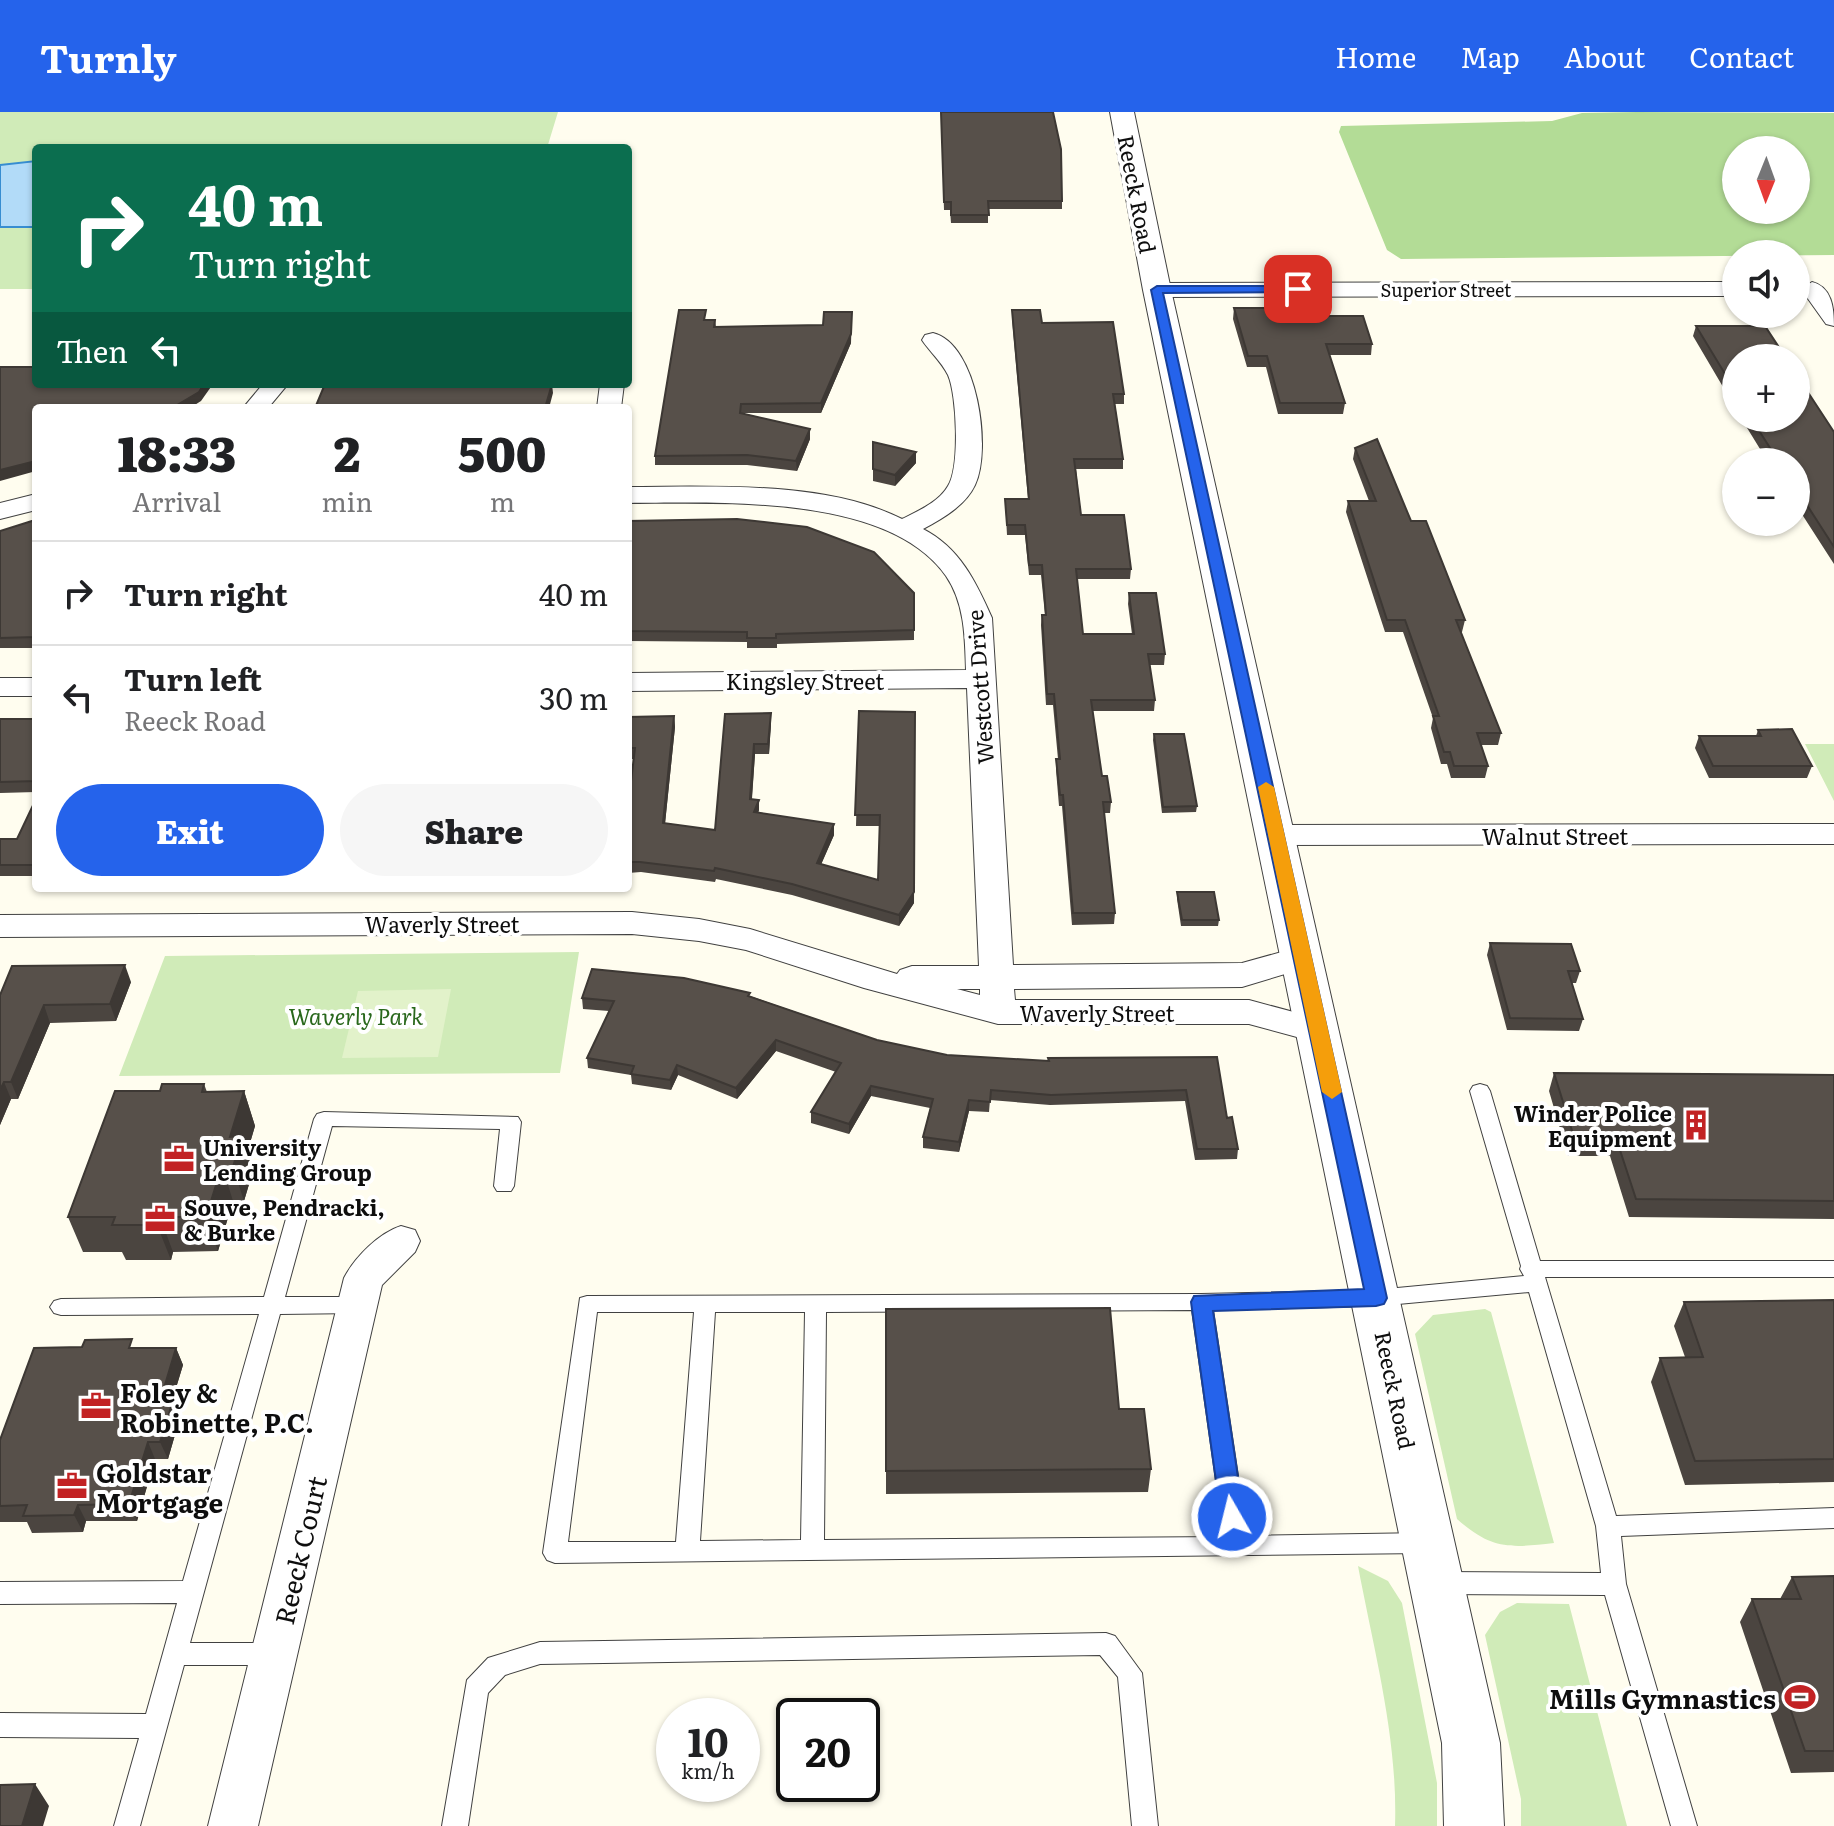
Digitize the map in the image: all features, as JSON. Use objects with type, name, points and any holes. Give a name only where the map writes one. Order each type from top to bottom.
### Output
[{"type":"street","name":"Reeck Road","points":[[1122,112],[1157,290],[1471,1743],[1474,1826]]},
{"type":"street","name":"Superior Street","points":[[1157,290],[1722,289]]},
{"type":"street","points":[[1814,289],[1834,319]]},
{"type":"street","points":[[903,529],[950,499],[963,484],[968,468],[963,382],[947,353],[933,340]]},
{"type":"street","points":[[258,404],[272,388]]},
{"type":"street","name":"Westcott Drive","points":[[632,495],[789,498],[875,516],[903,529],[944,557],[968,589],[978,618],[998,1012]]},
{"type":"street","points":[[0,511],[32,503]]},
{"type":"street","name":"Kingsley Street","points":[[632,682],[981,679]]},
{"type":"street","points":[[0,687],[32,687]]},
{"type":"street","name":"Walnut Street","points":[[1277,835],[1834,834]]},
{"type":"street","name":"Waverly Street","points":[[0,926],[632,923],[699,930],[750,940],[876,980],[998,1012],[1249,1012],[1319,1031]]},
{"type":"street","name":"Waverly Street","points":[[876,980],[1242,975],[1303,957]]},
{"type":"street","name":"Reeck Court","points":[[233,1826],[364,1278],[401,1241]]},
{"type":"lane","points":[[1480,1091],[1608,1526],[1614,1584],[1684,1826]]},
{"type":"lane","points":[[127,1826],[324,1119],[511,1122],[504,1186]]},
{"type":"lane","points":[[1614,1584],[1432,1563],[1237,1547],[555,1553],[587,1304],[1201,1302],[1376,1298],[1532,1276],[1834,1269]]},
{"type":"lane","points":[[1201,1302],[1237,1547]]},
{"type":"lane","points":[[812,1552],[816,1304]]},
{"type":"lane","points":[[61,1307],[358,1305]]},
{"type":"lane","points":[[687,1553],[705,1305]]},
{"type":"lane","points":[[1608,1526],[1834,1518]]},
{"type":"lane","points":[[0,1593],[192,1592]]},
{"type":"lane","points":[[455,1826],[476,1688],[497,1666],[540,1653],[1106,1644],[1130,1673],[1145,1826]]},
{"type":"lane","points":[[175,1654],[274,1654]]},
{"type":"lane","points":[[0,1725],[155,1726]]},
{"type":"green space","points":[[0,112],[558,112],[548,144],[32,144],[32,289],[0,289]]},
{"type":"green space","points":[[1582,113],[1834,113],[1834,255],[1810,255],[1810,240],[1722,240],[1722,256],[1401,259],[1387,250],[1339,132],[1341,126],[1552,121]]},
{"type":"green space","points":[[1805,744],[1834,744],[1834,801]]},
{"type":"green space","name":"Waverly Park","points":[[579,952],[560,1073],[119,1076],[165,956]]},
{"type":"green space","points":[[451,989],[438,1057],[342,1058],[358,991]]},
{"type":"green space","points":[[1485,1309],[1491,1312],[1554,1543],[1513,1546],[1491,1542],[1457,1519],[1415,1334],[1433,1315]]},
{"type":"green space","points":[[1358,1566],[1388,1581],[1402,1603],[1437,1783],[1437,1826],[1395,1826],[1389,1728]]},
{"type":"green space","points":[[1517,1603],[1569,1604],[1627,1826],[1521,1826],[1521,1799],[1485,1635],[1500,1612]]},
{"type":"water","points":[[32,161],[32,227],[0,227],[0,165]]},
{"type":"building","points":[[941,112],[1053,112],[1061,149],[1062,201],[988,201],[989,215],[951,215],[951,202],[944,202]]},
{"type":"building","points":[[1234,308],[1274,308],[1277,316],[1363,316],[1372,344],[1326,344],[1345,403],[1280,403],[1267,356],[1248,356]]},
{"type":"building","points":[[679,310],[706,310],[704,320],[715,320],[714,327],[823,325],[824,312],[852,312],[851,334],[821,403],[741,404],[740,413],[810,429],[796,461],[747,455],[655,456]]},
{"type":"building","points":[[1012,310],[1040,310],[1042,323],[1113,322],[1124,394],[1113,394],[1123,459],[1074,459],[1081,515],[1124,515],[1131,569],[1076,569],[1083,634],[1134,634],[1129,593],[1156,593],[1165,654],[1148,654],[1155,700],[1091,700],[1102,776],[1107,776],[1111,802],[1103,802],[1115,913],[1073,913],[1063,795],[1060,795],[1056,759],[1060,759],[1054,694],[1047,694],[1042,565],[1029,565],[1025,525],[1007,525],[1005,499],[1029,499]]},
{"type":"building","points":[[1696,326],[1766,328],[1777,344],[1722,344],[1722,369]]},
{"type":"building","points":[[0,367],[32,367],[32,388],[202,388],[179,404],[32,404],[32,462],[0,470]]},
{"type":"building","points":[[323,388],[551,388],[546,404],[317,404]]},
{"type":"building","points":[[1810,395],[1834,432],[1834,547],[1810,510],[1810,448],[1770,448],[1760,432],[1810,432]]},
{"type":"building","points":[[1377,439],[1411,521],[1426,521],[1465,620],[1456,620],[1501,733],[1477,733],[1488,766],[1454,766],[1450,752],[1444,752],[1433,716],[1439,716],[1405,620],[1387,620],[1348,501],[1376,501],[1355,448]]},
{"type":"building","points":[[873,442],[916,452],[895,475],[873,469]]},
{"type":"building","points":[[737,519],[807,527],[874,552],[914,593],[914,630],[776,634],[776,638],[747,638],[747,632],[632,631],[632,521]]},
{"type":"building","points":[[32,521],[32,637],[0,638],[0,531]]},
{"type":"building","points":[[859,711],[915,712],[914,892],[899,915],[792,884],[715,868],[714,871],[632,862],[635,748],[632,748],[632,717],[674,716],[663,823],[715,830],[725,714],[771,713],[768,744],[754,744],[750,799],[759,800],[754,812],[834,824],[817,863],[878,880],[880,815],[855,815]]},
{"type":"building","points":[[0,719],[32,719],[32,781],[0,782]]},
{"type":"building","points":[[1792,729],[1812,766],[1713,766],[1699,736],[1761,736],[1758,730]]},
{"type":"building","points":[[1154,734],[1184,734],[1197,806],[1163,807]]},
{"type":"building","points":[[32,807],[32,865],[0,865],[0,839],[17,839]]},
{"type":"building","points":[[1177,892],[1214,892],[1219,920],[1182,920]]},
{"type":"building","points":[[1490,943],[1571,944],[1580,971],[1568,971],[1583,1019],[1510,1018]]},
{"type":"building","points":[[125,965],[110,1004],[44,1005],[11,1082],[4,1082],[0,1090],[0,995],[12,966]]},
{"type":"building","points":[[592,969],[684,978],[750,993],[748,996],[877,1040],[947,1055],[1049,1061],[1048,1058],[1217,1057],[1227,1118],[1232,1117],[1238,1149],[1197,1149],[1186,1090],[1051,1095],[991,1090],[990,1102],[969,1100],[959,1142],[923,1137],[933,1099],[871,1086],[849,1124],[811,1112],[841,1063],[776,1040],[736,1088],[677,1065],[670,1080],[631,1074],[634,1066],[587,1058],[614,1001],[582,998]]},
{"type":"building","name":"Winder Police Equipment","points":[[1554,1073],[1834,1075],[1834,1201],[1636,1199],[1616,1138],[1574,1137]]},
{"type":"building","points":[[162,1084],[204,1084],[202,1092],[244,1091],[230,1137],[242,1136],[233,1167],[222,1166],[206,1217],[160,1217],[157,1225],[112,1225],[115,1217],[68,1217],[115,1091],[160,1091]]},
{"type":"building","points":[[1834,1300],[1834,1459],[1695,1461],[1660,1358],[1703,1357],[1684,1302]]},
{"type":"building","points":[[1110,1308],[1119,1409],[1144,1409],[1151,1469],[886,1471],[886,1309]]},
{"type":"building","points":[[132,1339],[129,1348],[176,1348],[159,1405],[172,1404],[160,1442],[148,1442],[129,1504],[78,1505],[74,1515],[23,1516],[27,1505],[0,1506],[0,1440],[34,1348],[82,1347],[85,1340]]},
{"type":"building","name":"Mills Gymnastics","points":[[1834,1576],[1834,1751],[1805,1751],[1752,1599],[1801,1599],[1792,1577]]},
{"type":"building","points":[[35,1784],[22,1826],[0,1826],[0,1785]]},
{"type":"slow traffic","points":[[1266,787],[1332,1092]]},
{"type":"place","name":"Winder Police Equipment","points":[[1696,1125]]},
{"type":"place","name":"University Lending Group","points":[[179,1159]]},
{"type":"place","name":"Souve, Pendracki, & Burke","points":[[160,1219]]},
{"type":"place","name":"Foley & Robinette, P.C.","points":[[96,1406]]},
{"type":"place","name":"Goldstar Mortgage","points":[[72,1486]]},
{"type":"place","name":"Mills Gymnastics","points":[[1800,1697]]},
{"type":"route","points":[[1232,1517],[1201,1302],[1376,1298],[1157,290],[1298,289]]}]
